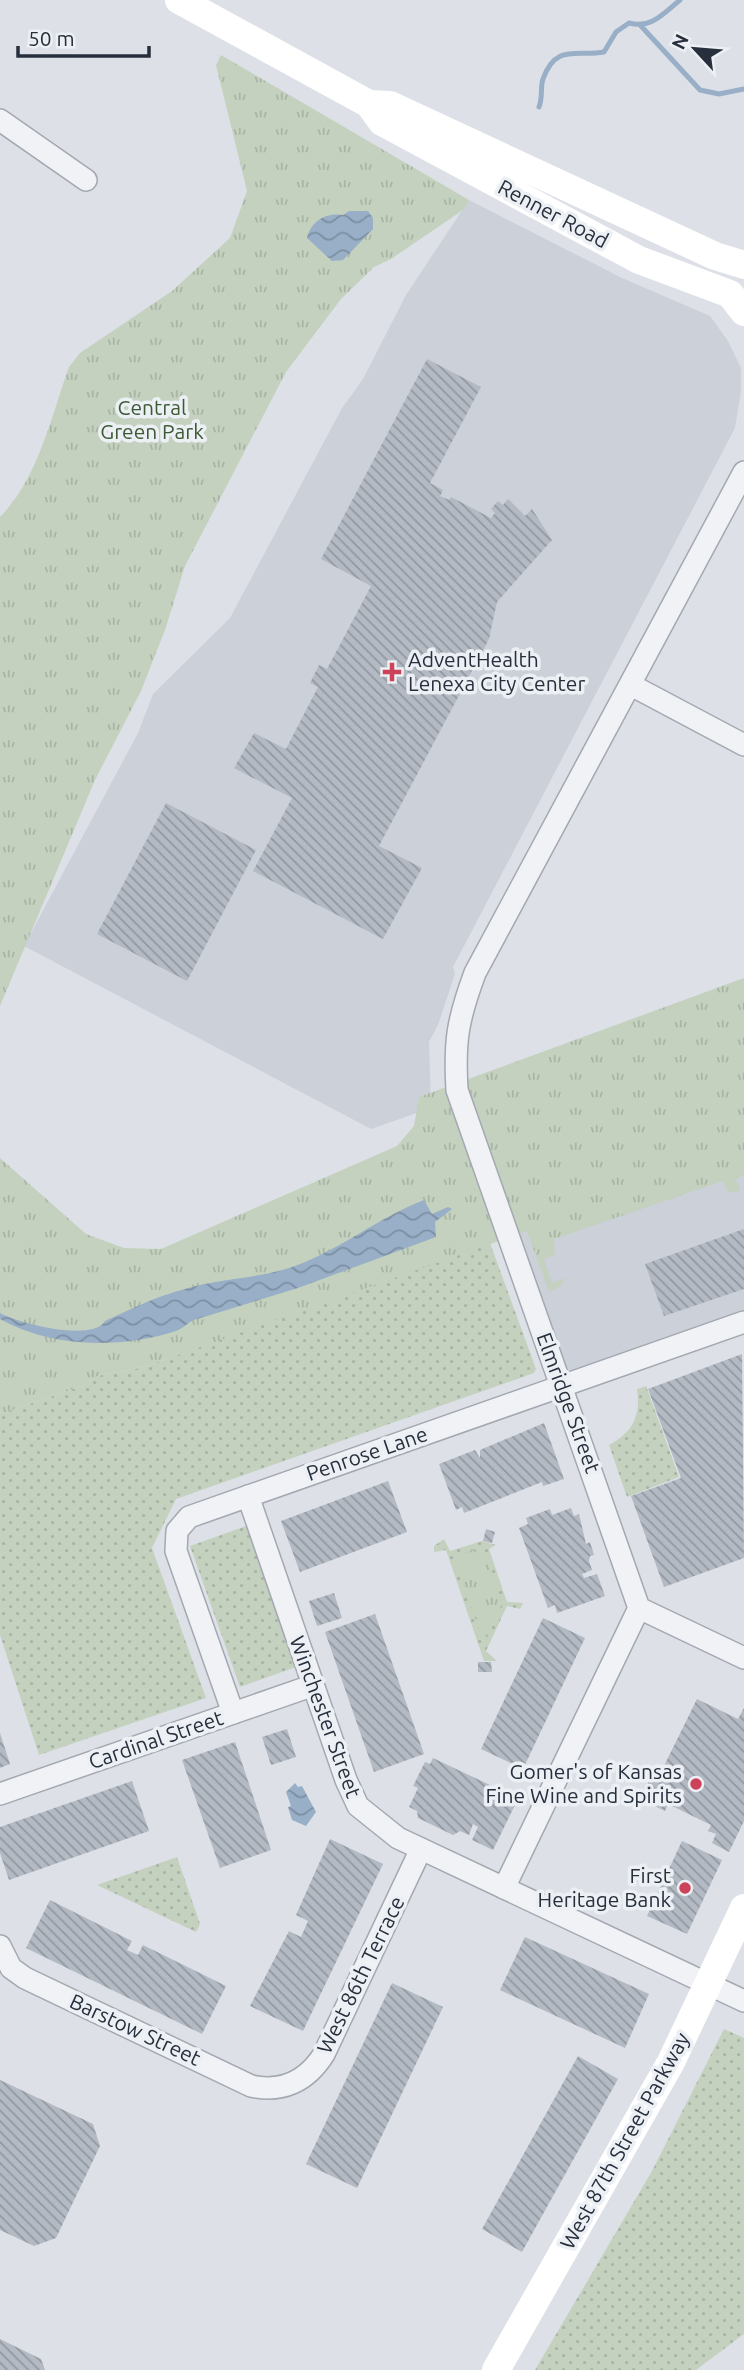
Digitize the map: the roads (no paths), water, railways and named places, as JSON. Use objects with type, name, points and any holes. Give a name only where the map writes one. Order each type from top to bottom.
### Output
[{"type":"main road","name":"Renner Road","points":[[178,0],[369,104],[382,122],[639,260],[730,295],[744,312]]},
{"type":"main road","name":"Renner Road","points":[[369,104],[390,104],[715,256],[744,265]]},
{"type":"main road","name":"West 87th Street Parkway","points":[[496,2370],[671,2062],[744,1908]]},
{"type":"street","points":[[0,120],[39,144],[86,180]]},
{"type":"street","name":"Elmridge Street","points":[[639,1608],[457,1090],[454,1041],[461,1010],[475,973],[744,472]]},
{"type":"street","points":[[631,685],[744,745]]},
{"type":"street","name":"Penrose Lane","points":[[233,1713],[175,1543],[180,1524],[189,1517],[744,1322]]},
{"type":"street","name":"Winchester Street","points":[[248,1496],[311,1686],[358,1806],[398,1838],[744,2001]]},
{"type":"street","points":[[504,1888],[639,1608],[744,1658]]},
{"type":"street","name":"Cardinal Street","points":[[0,1794],[311,1686]]},
{"type":"street","name":"West 86th Terrace","points":[[285,2087],[316,2067],[324,2054],[421,1849]]},
{"type":"street","name":"Barstow Street","points":[[0,1946],[11,1968],[25,1978],[251,2086],[269,2090],[285,2087]]},
{"type":"water","points":[[349,211],[368,211],[373,218],[373,229],[343,260],[332,261],[307,238],[309,232],[316,222],[325,216],[343,215]]},
{"type":"water","points":[[424,1200],[432,1214],[448,1207],[452,1209],[435,1222],[436,1237],[298,1288],[194,1320],[176,1331],[132,1341],[86,1343],[41,1336],[0,1319],[0,1313],[38,1326],[72,1331],[98,1327],[105,1321],[175,1292],[199,1285],[268,1274],[295,1266]]},
{"type":"water","points":[[295,1783],[298,1787],[302,1786],[316,1812],[306,1826],[292,1820],[288,1807],[291,1806],[286,1792]]},
{"type":"waterway","points":[[539,107],[543,79],[554,60],[568,54],[604,52],[616,32],[629,23],[650,22],[680,0]]},
{"type":"waterway","points":[[641,26],[700,90],[719,94],[744,89]]},
{"type":"place","name":"AdventHealth Lenexa City Center","points":[[392,672]]},
{"type":"place","name":"Gomer's of Kansas Fine Wine and Spirits","points":[[696,1784]]},
{"type":"place","name":"First Heritage Bank","points":[[685,1888]]},
{"type":"park label","name":"Central Green Park","points":[[152,420]]}]
